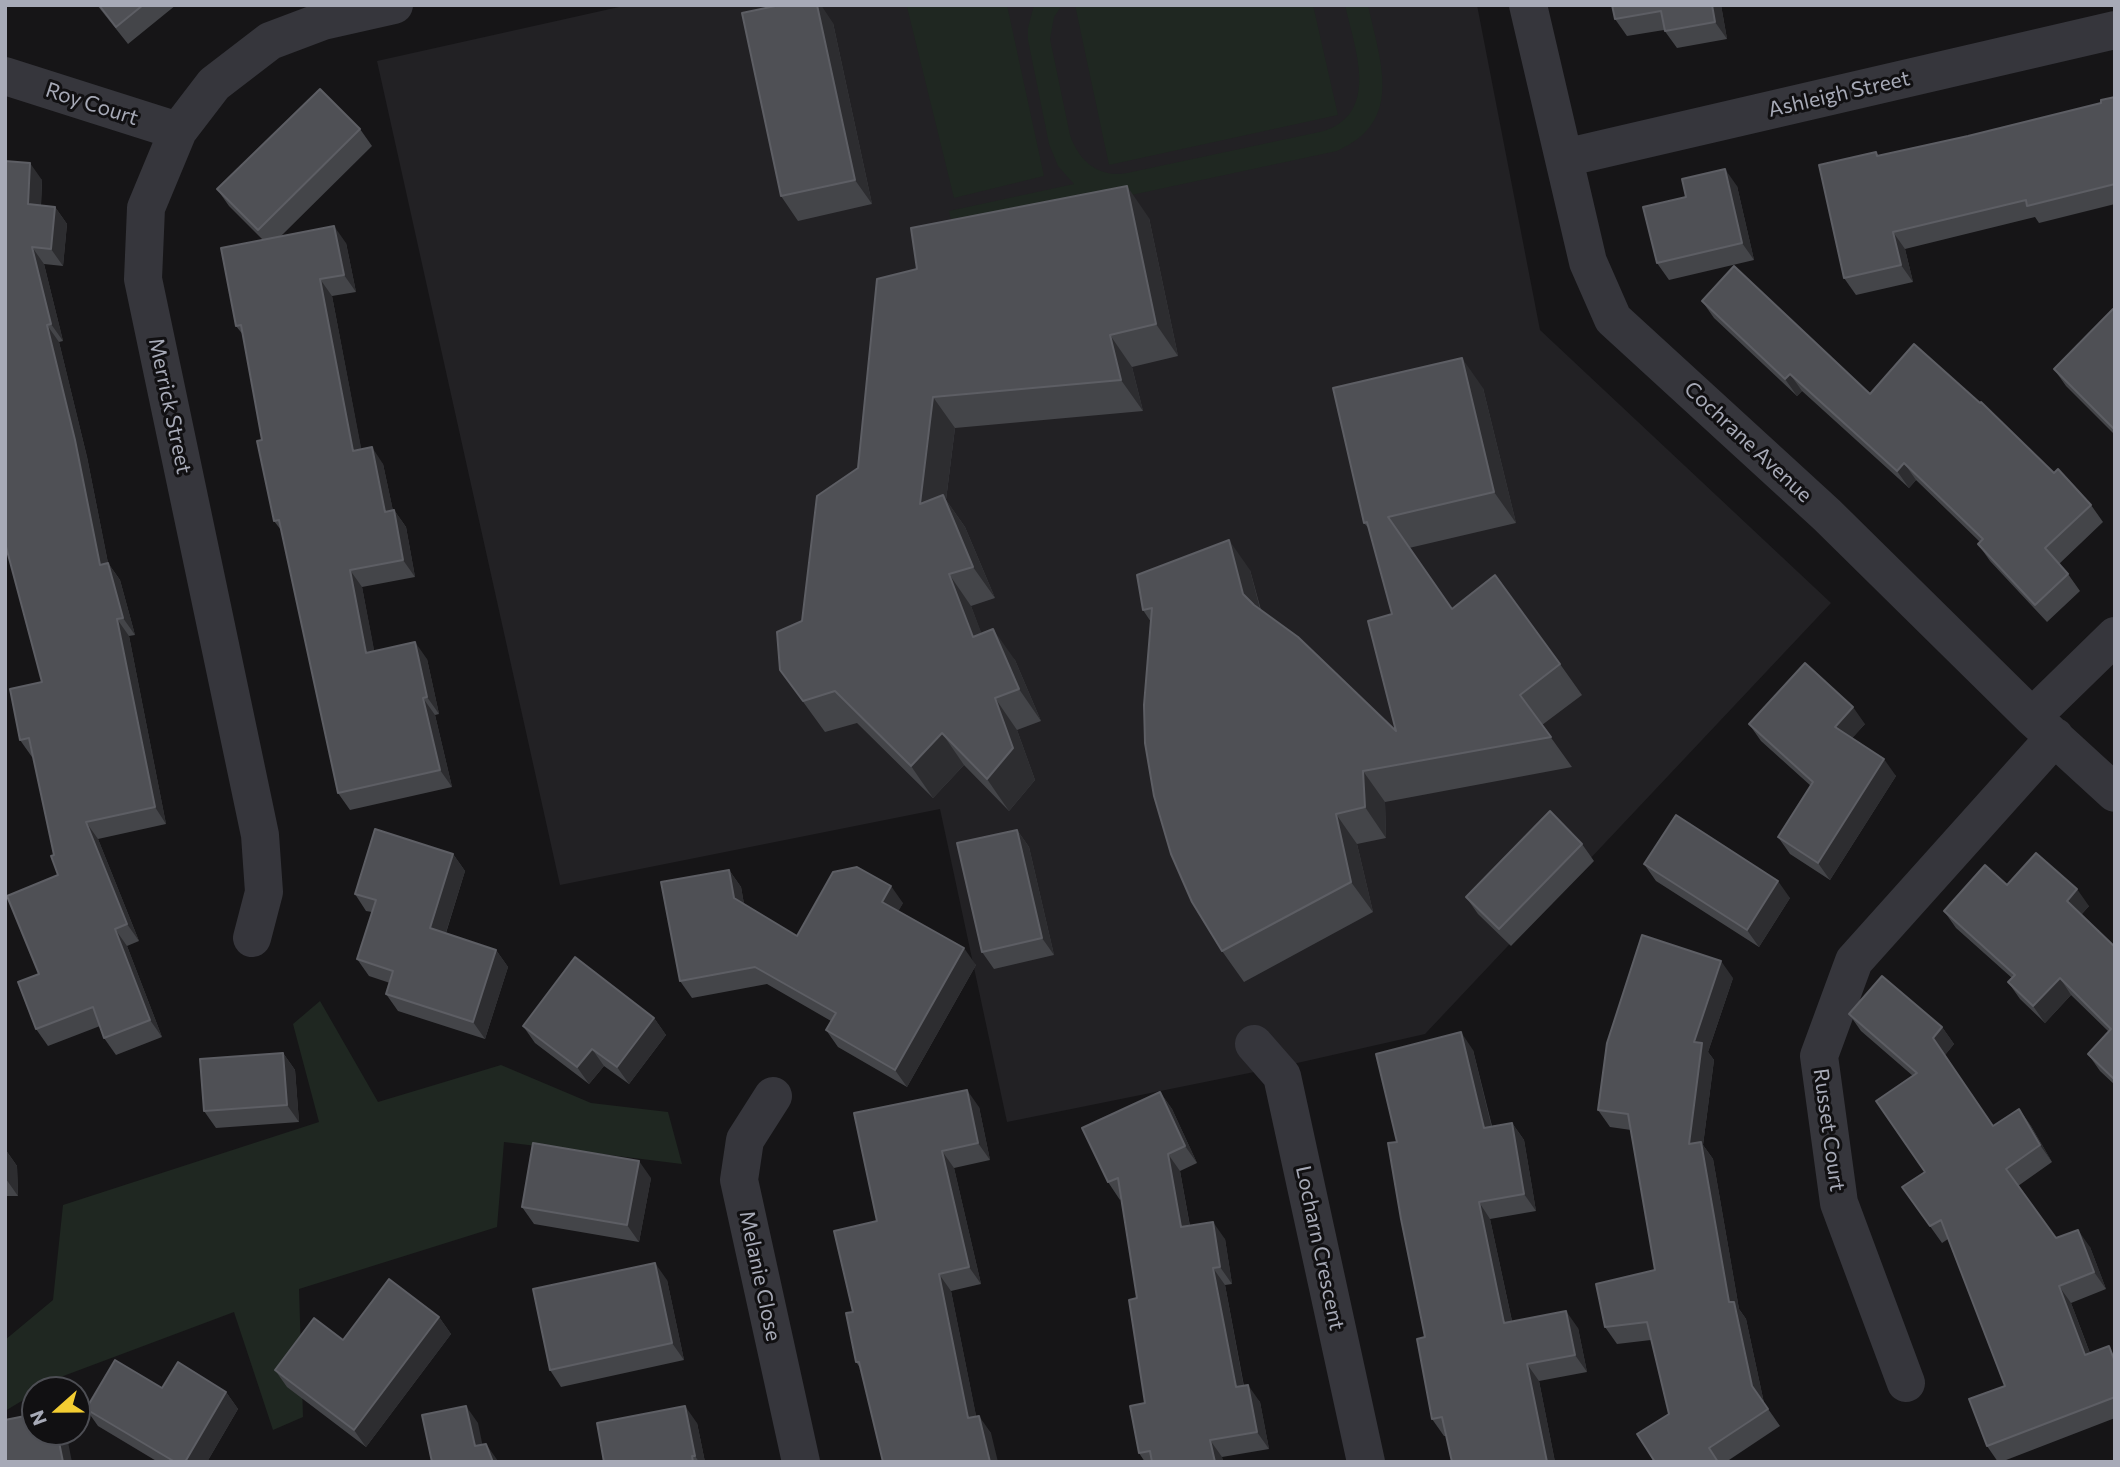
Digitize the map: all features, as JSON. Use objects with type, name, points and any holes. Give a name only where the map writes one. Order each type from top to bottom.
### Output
[{"type":"street","name":"Merrick Street","points":[[251,938],[264,892],[260,835],[143,279],[146,208],[178,131],[214,84],[270,41],[323,21],[394,5]]},
{"type":"street","name":"Cochrane Avenue","points":[[1528,5],[1588,262],[1613,319],[1827,515],[2115,793]]},
{"type":"street","name":"Ashleigh Street","points":[[1564,158],[2106,23]]},
{"type":"street","name":"Roy Court","points":[[5,76],[178,131]]},
{"type":"street","name":"Russet Court","points":[[1906,1383],[1839,1203],[1819,1056],[1854,961],[2115,636]]},
{"type":"street","name":"Locharn Crescent","points":[[1254,1044],[1282,1076],[1366,1462]]},
{"type":"street","name":"Melanie Close","points":[[773,1096],[745,1140],[739,1180],[801,1462]]},
{"type":"shaded area","points":[[628,5],[1477,5],[1540,330],[1831,603],[1425,1034],[1284,1066],[1007,1122],[940,809],[560,885],[377,61]]},
{"type":"shaded area","points":[[1007,5],[1044,176],[954,198],[907,7]]},
{"type":"shaded area","points":[[1034,5],[1062,5],[1054,17],[1050,39],[1070,135],[1084,160],[1107,173],[1127,173],[1324,131],[1342,122],[1353,109],[1358,94],[1359,77],[1345,5],[1368,5],[1381,68],[1380,107],[1372,124],[1358,138],[1337,151],[954,233],[949,211],[1074,184],[1058,166],[1049,144],[1028,40]]},
{"type":"shaded area","points":[[1075,5],[1313,5],[1338,115],[1109,165]]},
{"type":"shaded area","points":[[320,1001],[378,1102],[501,1065],[591,1103],[668,1112],[682,1164],[504,1142],[497,1227],[299,1289],[303,1417],[273,1430],[234,1312],[63,1376],[21,1376],[21,1401],[5,1411],[5,1340],[53,1300],[63,1205],[319,1122],[293,1024]]},
{"type":"building","points":[[99,5],[143,5],[116,27]]},
{"type":"building","points":[[780,5],[817,5],[855,180],[781,196],[742,13]]},
{"type":"building","points":[[1612,5],[1712,5],[1715,22],[1665,31],[1661,11],[1615,19]]},
{"type":"building","points":[[320,89],[360,129],[258,230],[217,189]]},
{"type":"building","points":[[2115,97],[2115,184],[2027,206],[2026,200],[1893,232],[1901,265],[1844,278],[1819,165],[1876,152],[1877,156],[1968,136],[2101,103],[2101,100]]},
{"type":"building","points":[[5,161],[30,163],[28,204],[55,207],[51,249],[32,247],[51,324],[47,325],[75,440],[100,565],[108,563],[123,618],[117,619],[155,807],[86,822],[127,924],[115,929],[150,1020],[104,1038],[93,1007],[36,1029],[18,982],[39,974],[7,896],[58,875],[51,856],[54,855],[29,738],[20,740],[10,689],[42,682],[5,543]]},
{"type":"building","points":[[1725,169],[1742,243],[1657,263],[1643,207],[1686,197],[1682,179]]},
{"type":"building","points":[[1127,186],[1156,324],[1110,335],[1121,380],[933,397],[920,504],[943,495],[973,567],[949,574],[973,637],[993,629],[1019,689],[995,698],[1013,748],[987,779],[942,733],[911,766],[835,691],[803,701],[780,670],[777,632],[802,621],[817,496],[858,468],[877,279],[917,269],[911,228]]},
{"type":"building","points":[[334,226],[344,275],[320,279],[353,451],[372,447],[385,512],[394,510],[403,560],[350,570],[366,653],[415,642],[427,697],[423,698],[440,770],[338,793],[279,520],[274,521],[257,441],[262,440],[241,325],[236,326],[221,248]]},
{"type":"building","points":[[1734,266],[1870,394],[1914,344],[1981,402],[2054,473],[2058,469],[2091,505],[2045,548],[2068,574],[2035,605],[1978,544],[1983,539],[1904,463],[1897,471],[1790,374],[1785,379],[1702,301]]},
{"type":"building","points":[[2113,309],[2115,310],[2115,430],[2054,369]]},
{"type":"building","points":[[1462,358],[1494,492],[1388,517],[1452,609],[1495,575],[1560,664],[1520,695],[1551,737],[1363,771],[1365,807],[1336,814],[1351,882],[1222,951],[1192,902],[1171,854],[1154,796],[1145,743],[1144,705],[1152,608],[1143,610],[1137,575],[1229,540],[1243,594],[1298,637],[1396,731],[1368,621],[1392,614],[1367,522],[1364,523],[1333,388]]},
{"type":"building","points":[[1805,663],[1853,707],[1835,727],[1884,759],[1818,863],[1778,837],[1813,782],[1749,724]]},
{"type":"building","points":[[1550,811],[1582,844],[1499,929],[1466,897]]},
{"type":"building","points":[[1676,815],[1778,881],[1747,930],[1644,864]]},
{"type":"building","points":[[375,829],[453,854],[430,928],[496,950],[473,1022],[386,994],[393,971],[357,959],[376,900],[355,894]]},
{"type":"building","points":[[1017,830],[1042,938],[982,952],[957,843]]},
{"type":"building","points":[[2036,853],[2077,889],[2067,901],[2115,947],[2115,1080],[2088,1054],[2111,1029],[2060,978],[2033,1006],[2008,982],[2015,975],[1944,911],[1985,865],[2007,885]]},
{"type":"building","points":[[857,867],[891,886],[882,902],[964,948],[895,1070],[826,1030],[836,1013],[755,967],[680,981],[661,882],[729,870],[734,898],[797,936],[833,872]]},
{"type":"building","points":[[1642,935],[1721,961],[1694,1042],[1702,1043],[1689,1144],[1701,1142],[1729,1302],[1734,1302],[1752,1386],[1768,1409],[1709,1448],[1718,1462],[1655,1462],[1637,1434],[1669,1414],[1647,1322],[1605,1327],[1596,1284],[1655,1270],[1628,1114],[1598,1110],[1607,1043]]},
{"type":"building","points":[[575,957],[654,1018],[617,1067],[592,1049],[577,1067],[523,1026]]},
{"type":"building","points":[[1882,976],[1942,1027],[1933,1038],[1993,1126],[2019,1109],[2040,1145],[2006,1169],[2056,1238],[2078,1230],[2094,1272],[2059,1286],[2085,1355],[2109,1346],[2115,1362],[2115,1397],[1987,1446],[1969,1399],[2005,1386],[1941,1220],[1930,1226],[1902,1187],[1925,1172],[1876,1101],[1917,1073],[1849,1014]]},
{"type":"building","points":[[1461,1032],[1484,1128],[1512,1123],[1524,1194],[1479,1202],[1504,1323],[1566,1311],[1575,1355],[1527,1364],[1547,1462],[1452,1462],[1442,1417],[1432,1419],[1417,1339],[1425,1337],[1388,1143],[1397,1142],[1376,1054]]},
{"type":"building","points":[[283,1053],[287,1105],[204,1111],[200,1059]]},
{"type":"building","points":[[967,1090],[978,1143],[942,1151],[969,1267],[939,1274],[968,1418],[979,1416],[990,1462],[883,1462],[859,1362],[856,1362],[846,1313],[853,1312],[834,1231],[877,1221],[854,1113]]},
{"type":"building","points":[[1160,1092],[1185,1146],[1168,1154],[1181,1227],[1213,1222],[1220,1267],[1213,1268],[1236,1387],[1248,1385],[1257,1432],[1210,1440],[1215,1462],[1152,1462],[1150,1451],[1139,1453],[1130,1406],[1145,1403],[1129,1300],[1137,1298],[1118,1178],[1108,1182],[1082,1128]]},
{"type":"building","points":[[533,1143],[639,1161],[627,1225],[522,1207]]},
{"type":"building","points":[[655,1263],[672,1343],[550,1370],[533,1289]]},
{"type":"building","points":[[389,1279],[439,1317],[354,1430],[275,1370],[314,1318],[343,1340]]},
{"type":"building","points":[[115,1360],[162,1388],[178,1362],[226,1392],[185,1462],[175,1462],[91,1412],[91,1401]]},
{"type":"building","points":[[466,1406],[475,1446],[486,1444],[493,1462],[432,1462],[422,1415]]},
{"type":"building","points":[[685,1406],[695,1456],[692,1456],[693,1462],[604,1462],[597,1423]]},
{"type":"building","points":[[21,1417],[21,1446],[60,1446],[63,1462],[5,1462],[5,1420]]}]
